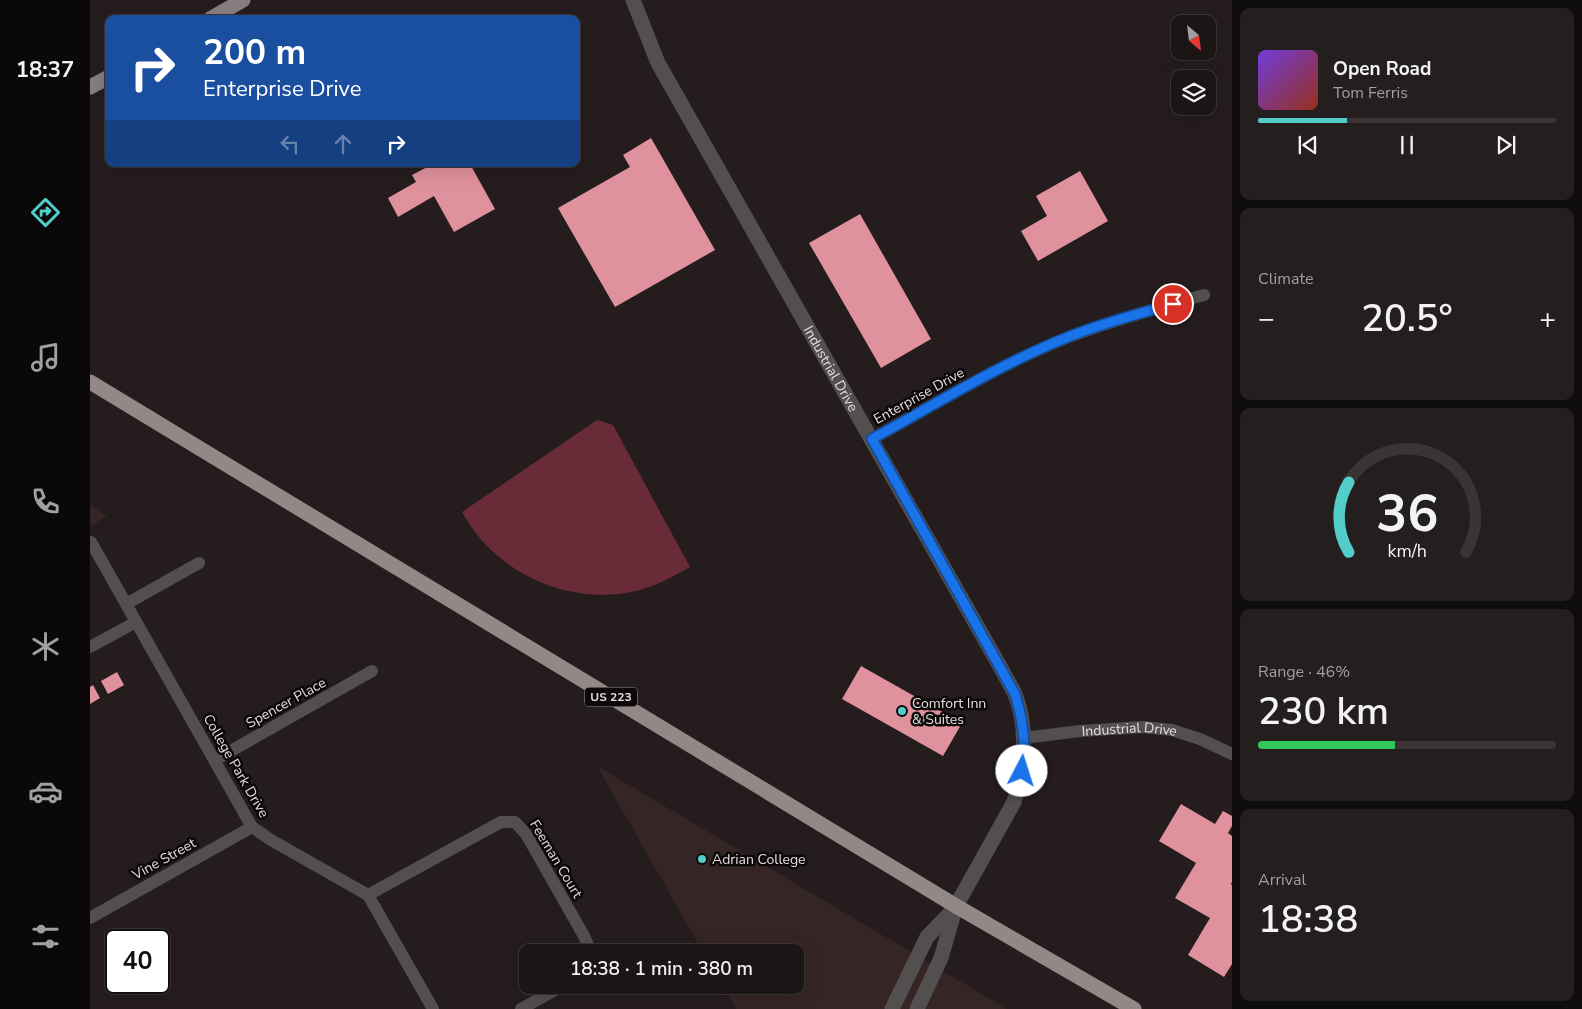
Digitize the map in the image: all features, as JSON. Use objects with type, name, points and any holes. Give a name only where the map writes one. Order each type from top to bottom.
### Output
[{"type":"highway","name":"US 223","points":[[90,382],[956,906],[1134,1009]]},
{"type":"main road","points":[[217,15],[243,0]]},
{"type":"main road","points":[[90,88],[105,79]]},
{"type":"street","name":"Industrial Drive","points":[[633,0],[658,63],[1015,694],[1021,716],[1024,758],[1014,802],[956,906]]},
{"type":"street","name":"Enterprise Drive","points":[[872,439],[1029,354],[1068,337],[1110,322],[1204,295]]},
{"type":"street","name":"College Park Drive","points":[[91,542],[252,827],[271,840],[368,895]]},
{"type":"street","points":[[126,604],[199,563]]},
{"type":"street","points":[[90,647],[136,622]]},
{"type":"street","name":"Spencer Place","points":[[215,760],[372,671]]},
{"type":"street","name":"Industrial Drive","points":[[1024,738],[1080,731],[1144,727],[1172,730],[1200,739],[1232,754]]},
{"type":"street","name":"Feeman Court","points":[[368,895],[501,822],[515,822],[526,834],[588,944]]},
{"type":"street","name":"Vine Street","points":[[90,918],[252,827]]},
{"type":"street","points":[[368,895],[433,1009]]},
{"type":"street","points":[[892,1009],[927,936],[956,906]]},
{"type":"street","points":[[917,1009],[940,958],[956,906]]},
{"type":"street","points":[[521,1009],[548,994]]},
{"type":"shaded area","points":[[597,420],[613,425],[690,567],[655,585],[628,593],[584,594],[541,582],[521,573],[487,546],[462,512]]},
{"type":"shaded area","points":[[90,505],[107,516],[90,526]]},
{"type":"shaded area","name":"Adrian College","points":[[597,766],[1007,1009],[736,1009],[727,994],[804,994],[804,944],[698,944]]},
{"type":"building","points":[[651,138],[715,250],[615,307],[558,208],[630,167],[623,155]]},
{"type":"building","points":[[427,167],[472,167],[495,209],[454,232],[434,196],[398,217],[388,198],[416,182],[412,175]]},
{"type":"building","points":[[1080,171],[1108,221],[1038,261],[1021,231],[1047,216],[1036,196]]},
{"type":"building","points":[[860,214],[931,339],[881,368],[809,243]]},
{"type":"building","name":"Comfort Inn & Suites","points":[[861,666],[962,723],[943,756],[842,699]]},
{"type":"building","points":[[117,672],[124,685],[108,694],[101,681]]},
{"type":"building","points":[[93,685],[100,698],[90,704],[90,687]]},
{"type":"building","points":[[1181,804],[1215,824],[1223,811],[1232,816],[1232,826],[1228,833],[1232,836],[1232,964],[1224,977],[1188,955],[1210,918],[1175,898],[1196,863],[1159,841]]},
{"type":"place","name":"Comfort Inn & Suites","points":[[902,711]]},
{"type":"place","name":"Adrian College","points":[[702,859]]},
{"type":"route","points":[[1022,771],[1024,738],[1015,694],[872,439],[1029,354],[1110,322],[1173,304]]}]
